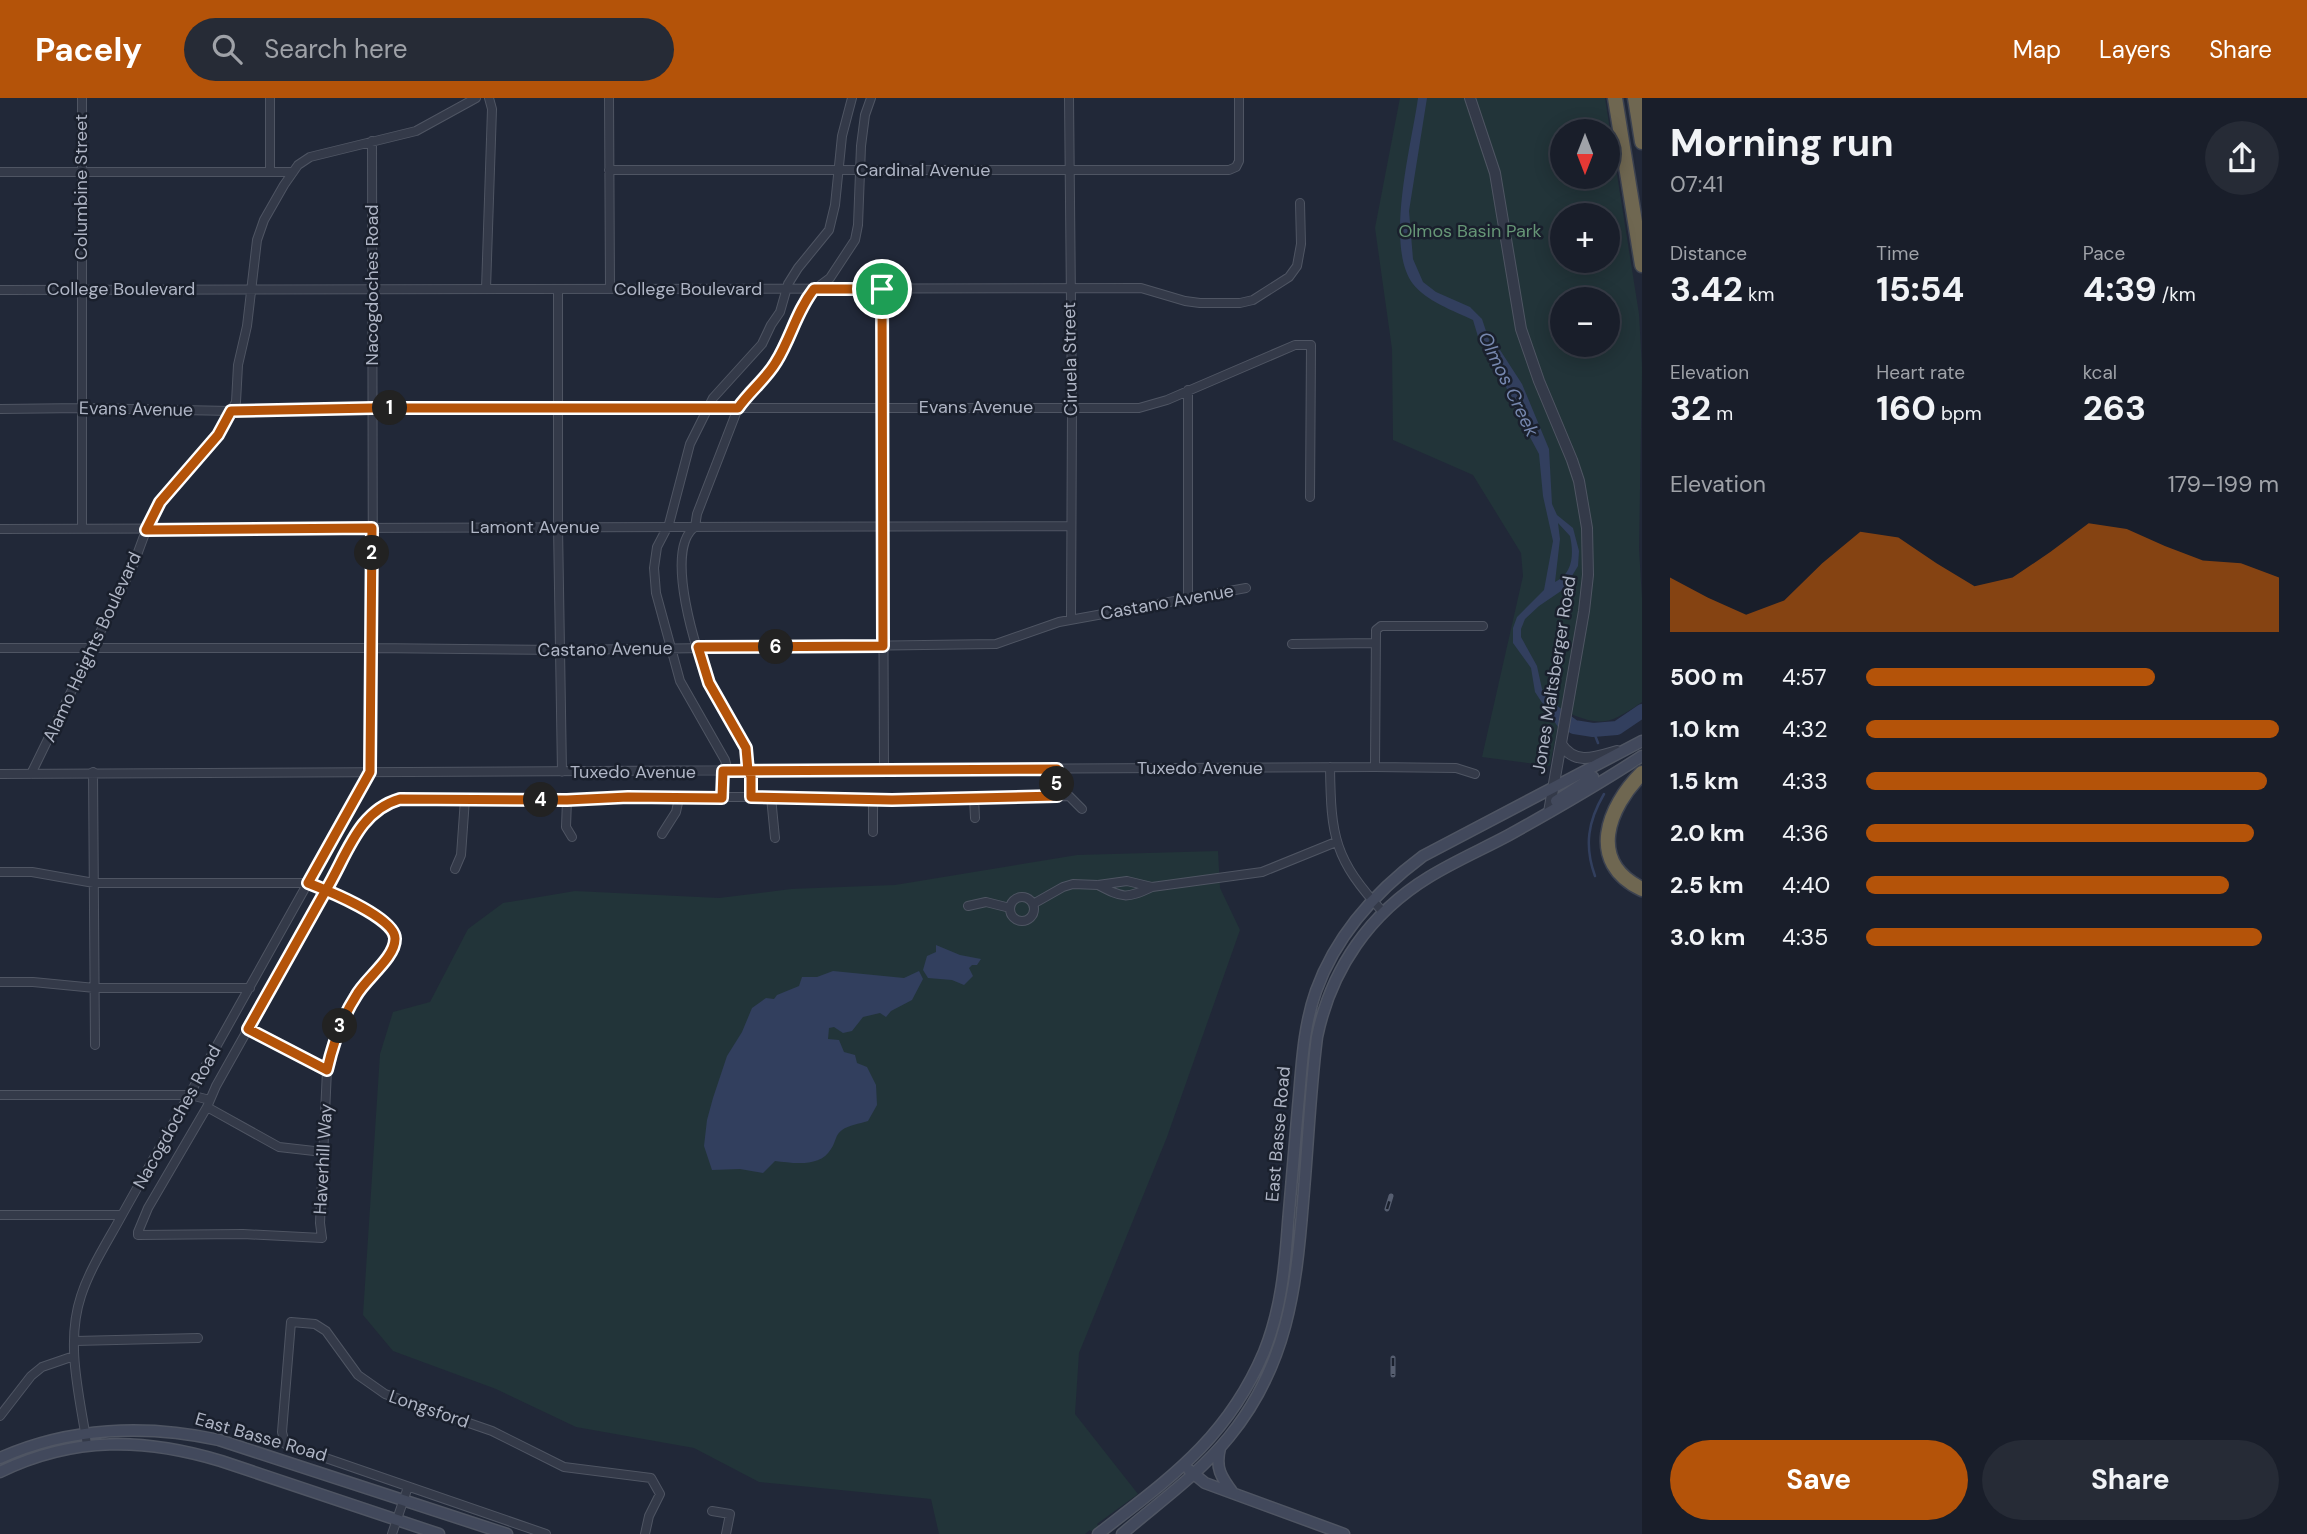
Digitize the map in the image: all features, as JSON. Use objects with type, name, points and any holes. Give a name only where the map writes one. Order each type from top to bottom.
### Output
[{"type":"highway","points":[[1615,98],[1642,265]]},
{"type":"highway","points":[[1635,98],[1642,142]]},
{"type":"highway","points":[[1642,773],[1614,808],[1608,836],[1613,861],[1620,873],[1642,888]]},
{"type":"main road","name":"East Basse Road","points":[[1098,1534],[1196,1455],[1229,1415],[1247,1386],[1275,1323],[1284,1272],[1302,1065],[1311,1005],[1342,938],[1391,880],[1423,856],[1639,745]]},
{"type":"main road","points":[[1549,812],[1556,801],[1568,792],[1639,745]]},
{"type":"main road","points":[[1549,812],[1642,756]]},
{"type":"main road","name":"East Basse Road","points":[[1122,1534],[1194,1475],[1220,1447],[1259,1392],[1276,1355],[1290,1311],[1298,1261],[1320,1023],[1335,981],[1356,944],[1383,912],[1430,877],[1549,812]]},
{"type":"main road","points":[[1302,1065],[1314,1066]]},
{"type":"main road","name":"East Basse Road","points":[[0,1458],[30,1446],[152,1430],[207,1437],[507,1534]]},
{"type":"main road","name":"East Basse Road","points":[[0,1472],[30,1458],[86,1439],[132,1443],[190,1452],[439,1534]]},
{"type":"main road","points":[[1220,1447],[1218,1472],[1233,1493]]},
{"type":"main road","points":[[1184,1466],[1205,1483],[1345,1534]]},
{"type":"street","name":"Columbine Street","points":[[82,98],[82,528]]},
{"type":"street","points":[[270,98],[270,171]]},
{"type":"street","name":"Alamo Heights Boulevard","points":[[31,774],[94,648],[160,502],[218,435],[236,402],[238,365],[252,290],[257,240],[264,220],[293,172],[310,157],[416,131],[476,98]]},
{"type":"street","points":[[486,289],[492,109],[489,98]]},
{"type":"street","points":[[609,98],[610,289]]},
{"type":"street","points":[[722,798],[725,760],[680,681],[673,647],[659,607],[654,568],[657,547],[667,527],[690,444],[716,392],[762,344],[780,312],[786,289],[798,268],[830,229],[845,121],[852,98]]},
{"type":"street","points":[[751,797],[751,776],[746,748],[709,683],[684,600],[682,552],[689,533],[695,527],[697,514],[738,408],[749,391],[776,362],[802,304],[814,289],[830,278],[855,240],[864,125],[871,98]]},
{"type":"street","name":"Ciruela Street","points":[[1069,98],[1071,620]]},
{"type":"street","name":"Cardinal Avenue","points":[[609,170],[1228,170],[1236,167],[1238,162],[1239,98]]},
{"type":"street","name":"Jones Maltsberger Road","points":[[1470,98],[1495,173],[1521,330],[1539,382],[1572,460],[1584,505],[1589,553],[1584,611],[1549,812]]},
{"type":"street","name":"Nacogdoches Road","points":[[86,1439],[74,1356],[77,1312],[85,1287],[122,1215],[370,772],[373,648],[372,141]]},
{"type":"street","points":[[0,172],[293,172]]},
{"type":"street","name":"College Boulevard","points":[[0,290],[1141,288],[1185,301],[1240,303],[1253,300],[1289,276],[1297,266],[1301,244],[1300,203]]},
{"type":"street","points":[[558,289],[562,772]]},
{"type":"street","points":[[882,289],[884,769]]},
{"type":"street","name":"Evans Avenue","points":[[0,409],[231,411],[372,408],[1139,408],[1295,345],[1311,345],[1310,497]]},
{"type":"street","points":[[1188,390],[1188,598]]},
{"type":"street","name":"Lamont Avenue","points":[[0,529],[1070,526]]},
{"type":"street","name":"Castano Avenue","points":[[0,648],[560,650],[996,644],[1071,620],[1246,588]]},
{"type":"street","points":[[1375,767],[1376,630],[1381,626],[1483,626]]},
{"type":"street","points":[[1292,644],[1375,643]]},
{"type":"street","points":[[1561,743],[1571,756],[1586,758],[1639,745]]},
{"type":"street","points":[[1330,767],[1330,806],[1336,842],[1351,875],[1383,912]]},
{"type":"street","name":"Tuxedo Avenue","points":[[0,774],[1375,767],[1456,768],[1475,774]]},
{"type":"street","points":[[1057,769],[1057,796]]},
{"type":"street","points":[[93,772],[95,1045]]},
{"type":"street","points":[[209,1103],[363,822],[374,811],[400,799],[771,797],[873,800],[1069,796],[1082,809]]},
{"type":"street","points":[[771,797],[775,838]]},
{"type":"street","points":[[974,797],[975,818]]},
{"type":"street","points":[[662,834],[676,812],[678,798]]},
{"type":"street","points":[[455,869],[461,855],[465,799]]},
{"type":"street","points":[[567,800],[566,827],[572,837]]},
{"type":"street","points":[[873,800],[873,832]]},
{"type":"street","points":[[1098,885],[1124,897],[1133,896],[1152,887],[1262,872],[1336,842]]},
{"type":"street","points":[[0,872],[32,872],[94,883],[308,883]]},
{"type":"street","points":[[1033,904],[1063,887],[1083,883],[1098,885],[1127,881],[1152,887]]},
{"type":"street","name":"Haverhill Way","points":[[209,1103],[148,1208],[138,1228],[138,1235],[243,1234],[322,1238],[320,1223],[327,1070],[346,1012],[364,983],[393,950],[396,939],[384,920],[308,883]]},
{"type":"street","points":[[1019,897],[1027,898],[1033,904],[1033,915],[1023,922],[1012,917],[1012,902],[1019,897]]},
{"type":"street","points":[[968,906],[986,902],[1010,908]]},
{"type":"street","points":[[0,982],[95,988],[250,988]]},
{"type":"street","points":[[248,1029],[327,1070]]},
{"type":"street","points":[[0,1095],[190,1095],[209,1103],[279,1147],[323,1152]]},
{"type":"street","points":[[0,1215],[122,1215]]},
{"type":"street","name":"Longsford","points":[[546,1534],[285,1444],[282,1432],[291,1322],[314,1324],[326,1331],[351,1368],[385,1394],[492,1431],[564,1467],[651,1478],[660,1494],[649,1516],[645,1534]]},
{"type":"street","points":[[75,1341],[198,1338]]},
{"type":"street","points":[[0,1416],[41,1367],[74,1356]]},
{"type":"street","points":[[392,1534],[408,1487]]},
{"type":"street","points":[[712,1511],[730,1514],[726,1534]]},
{"type":"green space","name":"Olmos Basin Park","points":[[1400,98],[1605,98],[1608,119],[1550,119],[1550,189],[1619,189],[1639,314],[1642,368],[1639,549],[1642,702],[1612,720],[1603,721],[1586,719],[1561,710],[1550,766],[1482,757],[1523,576],[1521,553],[1473,475],[1393,440],[1392,349],[1375,228]]},
{"type":"green space","points":[[1218,851],[1220,888],[1240,930],[1167,1137],[1079,1353],[1075,1414],[1138,1494],[1097,1524],[1105,1534],[1094,1534],[1090,1530],[1085,1534],[939,1534],[931,1499],[759,1482],[694,1448],[576,1427],[496,1389],[393,1351],[363,1315],[380,1054],[393,1012],[430,1002],[468,929],[503,903],[575,891],[719,898],[791,889],[895,885],[1077,855]]},
{"type":"water","points":[[1418,98],[1427,98],[1409,211],[1413,259],[1423,282],[1436,292],[1470,307],[1482,319],[1490,343],[1500,350],[1522,384],[1549,449],[1552,504],[1557,515],[1573,528],[1579,551],[1578,566],[1564,589],[1525,619],[1521,629],[1521,637],[1537,666],[1542,689],[1561,710],[1558,727],[1535,692],[1531,668],[1513,643],[1513,628],[1517,617],[1544,590],[1553,541],[1543,496],[1539,454],[1516,411],[1499,370],[1479,340],[1473,320],[1425,296],[1413,284],[1405,267],[1401,245],[1402,194]],"holes":[[[1558,523],[1570,536],[1571,563],[1566,574],[1555,582],[1560,539]]]},
{"type":"water","points":[[936,945],[960,955],[981,959],[977,965],[969,968],[973,976],[964,985],[952,980],[928,978],[923,970],[927,956],[936,952]]},
{"type":"water","points":[[833,971],[904,978],[919,971],[923,979],[912,1000],[891,1011],[886,1017],[880,1013],[863,1017],[852,1031],[843,1033],[834,1027],[829,1028],[828,1039],[839,1040],[844,1052],[855,1055],[857,1063],[867,1067],[876,1085],[877,1105],[868,1121],[842,1130],[826,1155],[813,1162],[775,1161],[763,1173],[740,1169],[712,1170],[704,1146],[707,1120],[727,1056],[742,1032],[752,1008],[766,998],[774,999],[777,995],[799,986],[802,977],[817,977]]},
{"type":"waterway","name":"Olmos Creek","points":[[1555,713],[1574,727],[1593,730],[1617,728],[1642,711]]},
{"type":"waterway","points":[[1593,730],[1598,743]]},
{"type":"waterway","points":[[1595,876],[1589,834],[1594,814],[1604,794]]},
{"type":"railway","points":[[1387,1209],[1391,1196]]},
{"type":"railway","points":[[1393,1358],[1393,1375]]},
{"type":"route","points":[[882,289],[814,289],[802,304],[776,362],[749,391],[738,408],[372,408],[231,411],[218,435],[160,502],[150,517],[146,530],[372,528],[370,772],[308,883],[326,890],[384,920],[396,939],[393,950],[364,983],[346,1012],[327,1070],[248,1029],[326,890],[339,868],[363,822],[374,811],[400,799],[722,798],[723,771],[748,771],[884,769],[1057,769],[1057,796],[892,800],[751,797],[751,776],[748,771],[746,748],[709,683],[698,647],[883,646],[882,289]]}]
